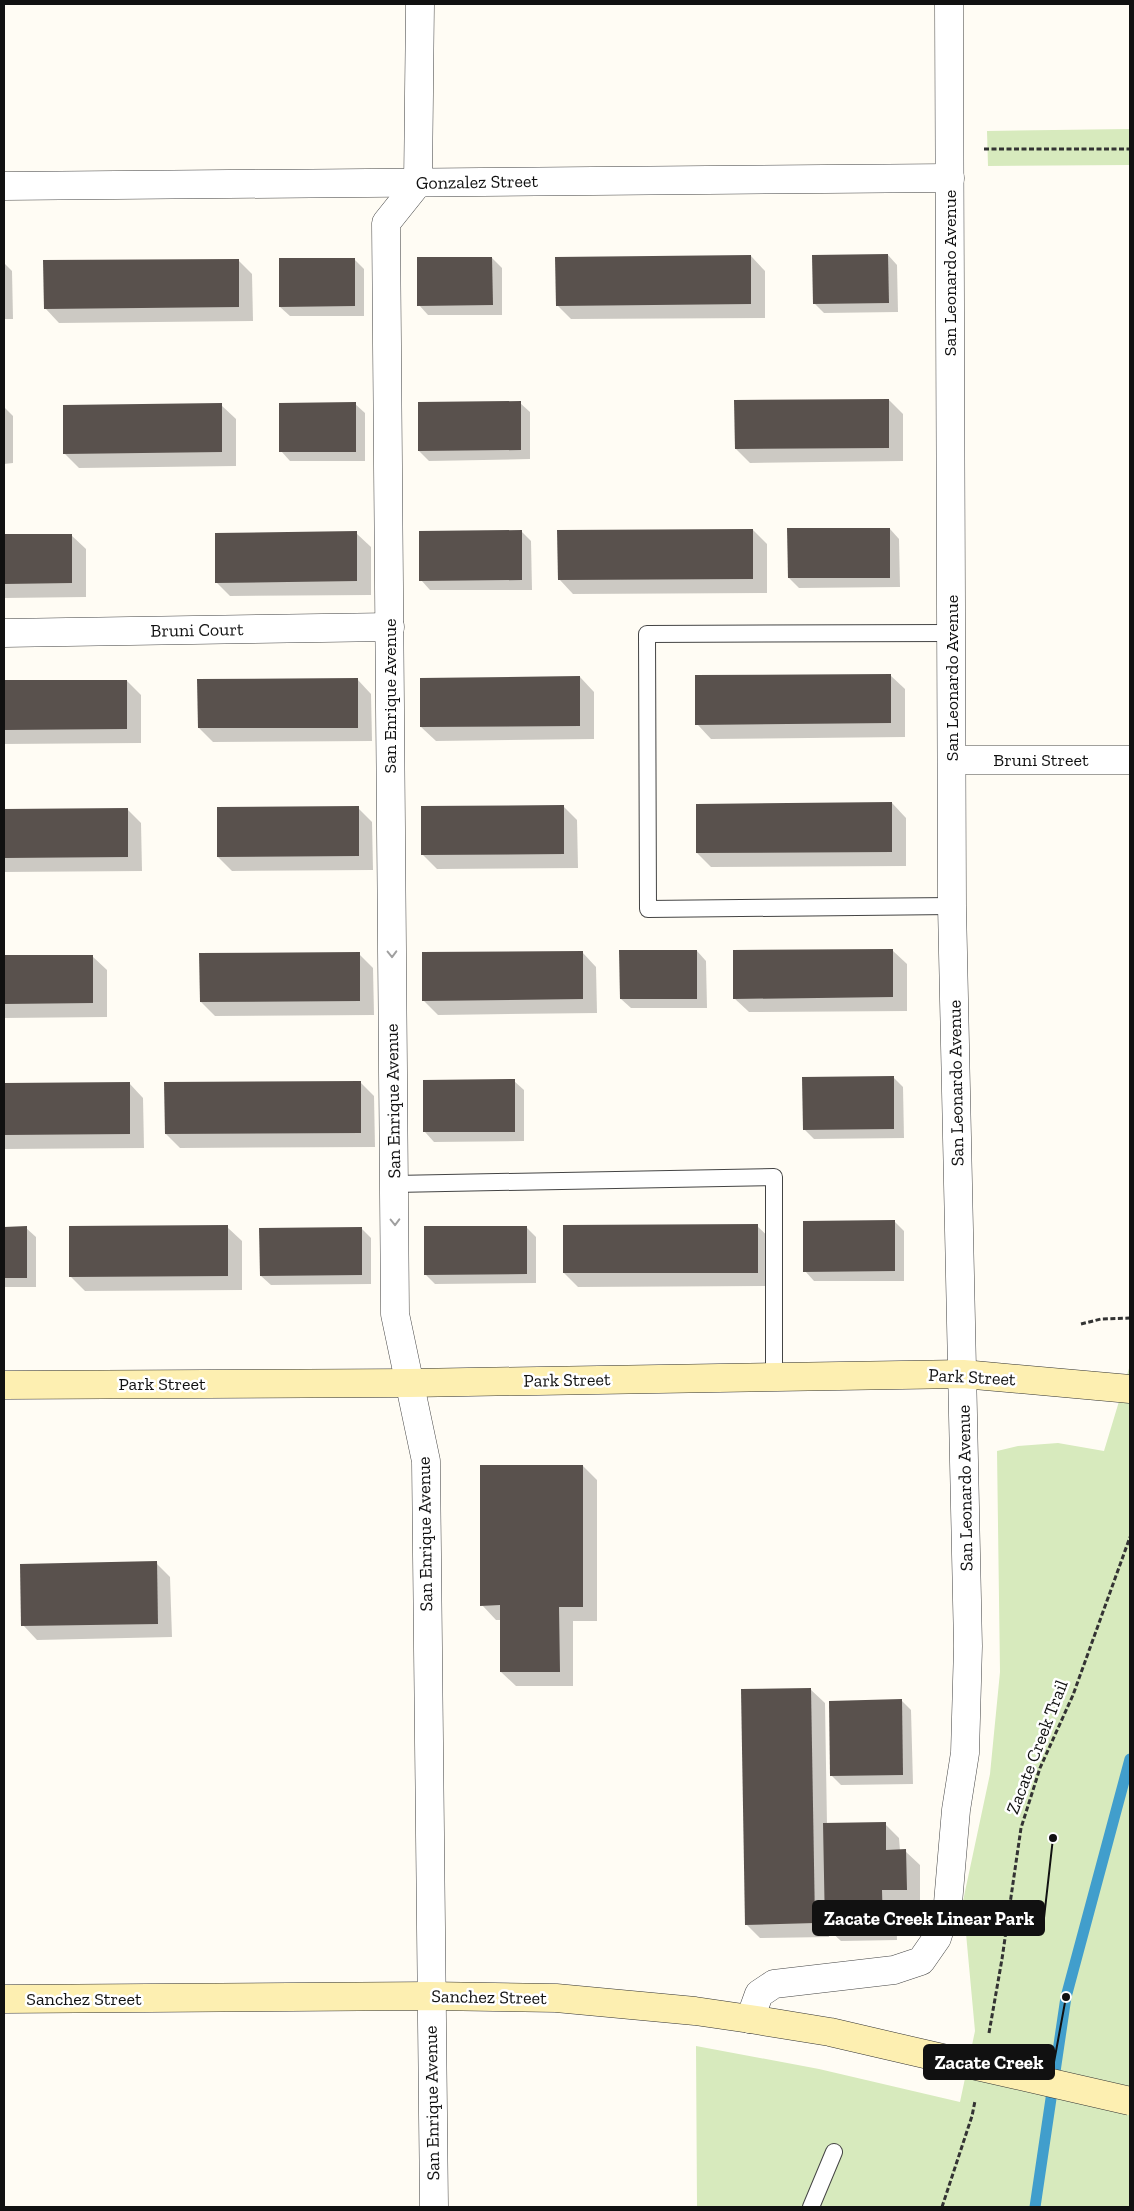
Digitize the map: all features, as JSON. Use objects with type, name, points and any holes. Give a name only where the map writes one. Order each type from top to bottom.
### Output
[{"type":"street","points":[[418,183],[420,4]]},
{"type":"street","name":"San Leonardo Avenue","points":[[750,2019],[760,1994],[774,1984],[894,1970],[921,1961],[937,1938],[948,1903],[956,1810],[965,1753],[968,1646],[952,906],[949,4]]},
{"type":"street","name":"Gonzalez Street","points":[[4,186],[950,178]]},
{"type":"street","name":"San Enrique Avenue","points":[[418,183],[386,223],[395,1314],[426,1461],[430,1996],[434,2207]]},
{"type":"street","name":"Bruni Court","points":[[4,633],[390,627]]},
{"type":"street","name":"Bruni Street","points":[[952,760],[1130,760]]},
{"type":"street","name":"Park Street","points":[[4,1385],[410,1383],[963,1374],[1121,1388]]},
{"type":"street","name":"Sanchez Street","points":[[4,2000],[430,1996],[556,1998],[695,2010],[830,2032],[1130,2101]]},
{"type":"lane","points":[[952,633],[647,634],[647,654],[648,909],[952,906]]},
{"type":"lane","points":[[394,1184],[774,1177],[774,1376]]},
{"type":"lane","points":[[811,2207],[834,2152]]},
{"type":"path","points":[[984,149],[1130,149]]},
{"type":"path","points":[[1081,1324],[1101,1319],[1130,1318]]},
{"type":"path","name":"Zacate Creek Trail","points":[[988,2035],[1002,1959],[1021,1828],[1040,1768],[1072,1695],[1130,1537]]},
{"type":"path","points":[[942,2207],[972,2116],[976,2098]]},
{"type":"green space","points":[[1130,129],[1130,165],[988,166],[987,131]]},
{"type":"green space","points":[[1130,1365],[1130,2207],[697,2207],[696,2046],[819,2069],[960,2102],[975,2031],[963,1901],[990,1774],[1000,1672],[997,1451],[1018,1446],[1058,1443],[1104,1451]]},
{"type":"building","points":[[888,254],[889,303],[813,304],[812,255]]},
{"type":"building","points":[[751,255],[751,304],[556,306],[555,257]]},
{"type":"building","points":[[417,257],[492,257],[493,305],[417,306]]},
{"type":"building","points":[[279,258],[355,258],[355,306],[279,307]]},
{"type":"building","points":[[239,259],[239,307],[44,309],[43,260]]},
{"type":"building","points":[[889,399],[889,448],[735,449],[734,400]]},
{"type":"building","points":[[521,401],[521,450],[418,451],[418,402]]},
{"type":"building","points":[[356,402],[356,452],[279,452],[279,403]]},
{"type":"building","points":[[222,403],[222,452],[63,454],[63,405]]},
{"type":"building","points":[[787,528],[890,528],[890,578],[788,578]]},
{"type":"building","points":[[753,529],[753,579],[558,580],[557,530]]},
{"type":"building","points":[[522,530],[522,580],[419,581],[419,531]]},
{"type":"building","points":[[357,531],[357,581],[215,583],[215,533]]},
{"type":"building","points":[[4,534],[72,534],[72,583],[4,584]]},
{"type":"building","points":[[891,674],[891,723],[695,725],[695,675]]},
{"type":"building","points":[[580,676],[580,726],[420,727],[420,678]]},
{"type":"building","points":[[358,678],[358,728],[198,728],[197,679]]},
{"type":"building","points":[[4,680],[127,680],[127,729],[4,730]]},
{"type":"building","points":[[892,802],[892,852],[696,853],[696,804]]},
{"type":"building","points":[[564,805],[564,854],[421,855],[421,806]]},
{"type":"building","points":[[359,806],[359,856],[217,857],[217,807]]},
{"type":"building","points":[[128,808],[128,857],[4,858],[4,809]]},
{"type":"building","points":[[893,949],[893,997],[733,999],[733,950]]},
{"type":"building","points":[[619,950],[697,950],[697,999],[620,999]]},
{"type":"building","points":[[583,951],[583,999],[422,1001],[422,952]]},
{"type":"building","points":[[360,952],[360,1001],[200,1002],[199,953]]},
{"type":"building","points":[[4,955],[93,955],[93,1003],[4,1004]]},
{"type":"building","points":[[894,1076],[894,1129],[803,1130],[802,1077]]},
{"type":"building","points":[[515,1079],[515,1132],[423,1132],[423,1080]]},
{"type":"building","points":[[361,1081],[361,1133],[165,1134],[164,1082]]},
{"type":"building","points":[[130,1082],[130,1134],[4,1135],[4,1083]]},
{"type":"building","points":[[895,1220],[895,1271],[803,1272],[803,1221]]},
{"type":"building","points":[[758,1224],[758,1273],[563,1273],[563,1225]]},
{"type":"building","points":[[228,1225],[228,1276],[69,1277],[69,1226]]},
{"type":"building","points":[[27,1226],[27,1278],[4,1278],[4,1227]]},
{"type":"building","points":[[424,1226],[527,1226],[527,1274],[424,1275]]},
{"type":"building","points":[[362,1227],[362,1275],[260,1276],[259,1228]]},
{"type":"building","points":[[480,1465],[583,1465],[583,1607],[559,1607],[560,1672],[500,1672],[500,1605],[480,1606]]},
{"type":"building","points":[[157,1561],[158,1624],[21,1626],[20,1564]]},
{"type":"building","points":[[811,1688],[815,1923],[745,1925],[741,1689]]},
{"type":"building","points":[[902,1699],[903,1775],[830,1776],[829,1701]]},
{"type":"building","points":[[886,1822],[886,1850],[906,1849],[907,1890],[882,1890],[883,1927],[825,1928],[823,1823]]},
{"type":"waterway","points":[[1035,2207],[1066,1997],[1130,1759]]},
{"type":"place","name":"Zacate Creek Linear Park","points":[[1053,1838]]},
{"type":"place","name":"Zacate Creek","points":[[1066,1997]]}]
